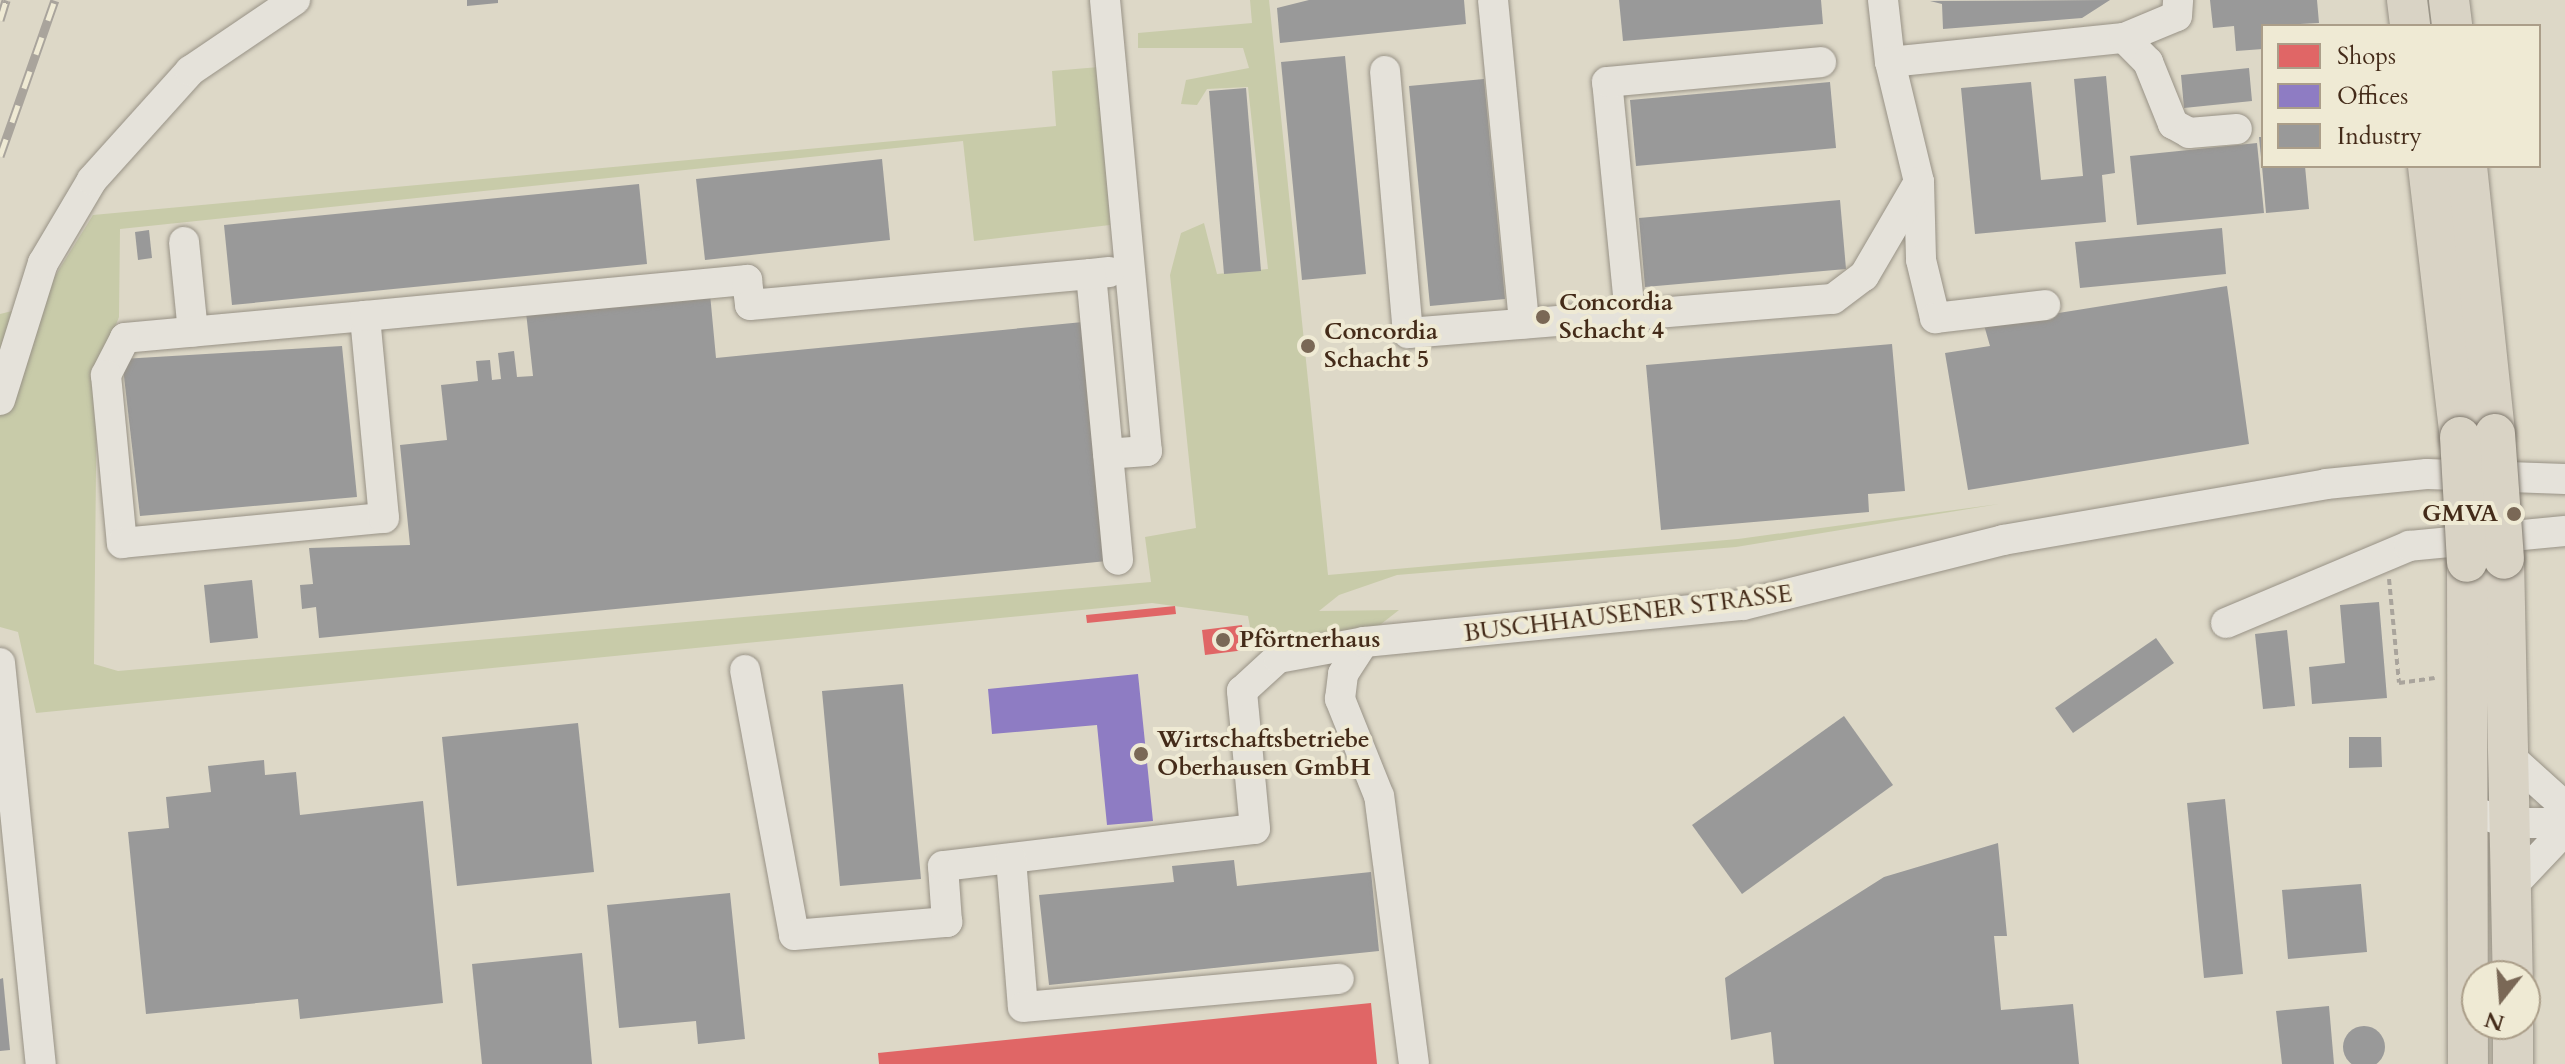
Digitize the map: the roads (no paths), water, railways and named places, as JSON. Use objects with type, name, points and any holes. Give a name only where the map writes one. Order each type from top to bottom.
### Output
[{"type":"main road","points":[[2407,0],[2410,24]]},
{"type":"main road","points":[[2449,0],[2452,24]]},
{"type":"main road","points":[[2428,168],[2478,436]]},
{"type":"main road","points":[[2467,168],[2486,561],[2510,757],[2513,960]]},
{"type":"main road","points":[[2468,1064],[2469,811],[2486,561]]},
{"type":"main road","points":[[2513,1040],[2513,1064]]},
{"type":"street","points":[[0,400],[43,263],[92,180],[190,71],[295,0]]},
{"type":"street","points":[[1105,0],[1147,451],[1108,454]]},
{"type":"street","points":[[1493,0],[1524,324]]},
{"type":"street","points":[[1883,0],[1890,62],[1919,182],[1921,260],[1935,318],[2045,305]]},
{"type":"street","points":[[1890,62],[2124,38],[2177,16],[2178,0]]},
{"type":"street","points":[[2124,38],[2148,62],[2173,124],[2189,133],[2237,129]]},
{"type":"street","points":[[1630,315],[1607,82],[1821,62]]},
{"type":"street","points":[[1385,71],[1408,333],[1833,299],[1864,276],[1919,182]]},
{"type":"street","points":[[184,242],[193,332]]},
{"type":"street","points":[[365,316],[384,518],[122,543],[106,375],[125,338],[747,280],[750,305],[1130,270]]},
{"type":"street","points":[[1091,274],[1118,560]]},
{"type":"street","name":"BUSCHHAUSENER STRASSE","points":[[1011,859],[1255,829],[1242,691],[1278,658],[1364,642],[1743,605],[2003,540],[2326,484],[2427,474],[2565,479]]},
{"type":"street","points":[[2226,623],[2387,553],[2432,541],[2565,531]]},
{"type":"street","points":[[1364,642],[1343,674],[1340,699],[1379,796],[1414,1064]]},
{"type":"street","points":[[0,667],[17,886],[41,1064]]},
{"type":"street","points":[[745,670],[794,935],[947,922],[943,866],[1011,859],[1023,1007],[1339,979]]},
{"type":"street","points":[[2510,757],[2564,815]]},
{"type":"street","points":[[2469,811],[2564,815]]},
{"type":"street","points":[[2514,884],[2564,815]]},
{"type":"railway","points":[[0,20],[6,0]]},
{"type":"railway","points":[[0,156],[55,0]]},
{"type":"place","name":"Concordia Schacht 4","points":[[1543,317]]},
{"type":"place","name":"Concordia Schacht 5","points":[[1308,346]]},
{"type":"place","name":"GMVA","points":[[2514,514]]},
{"type":"place","name":"Pförtnerhaus","points":[[1223,640]]},
{"type":"place","name":"Wirtschaftsbetriebe Oberhausen GmbH","points":[[1141,754]]}]
